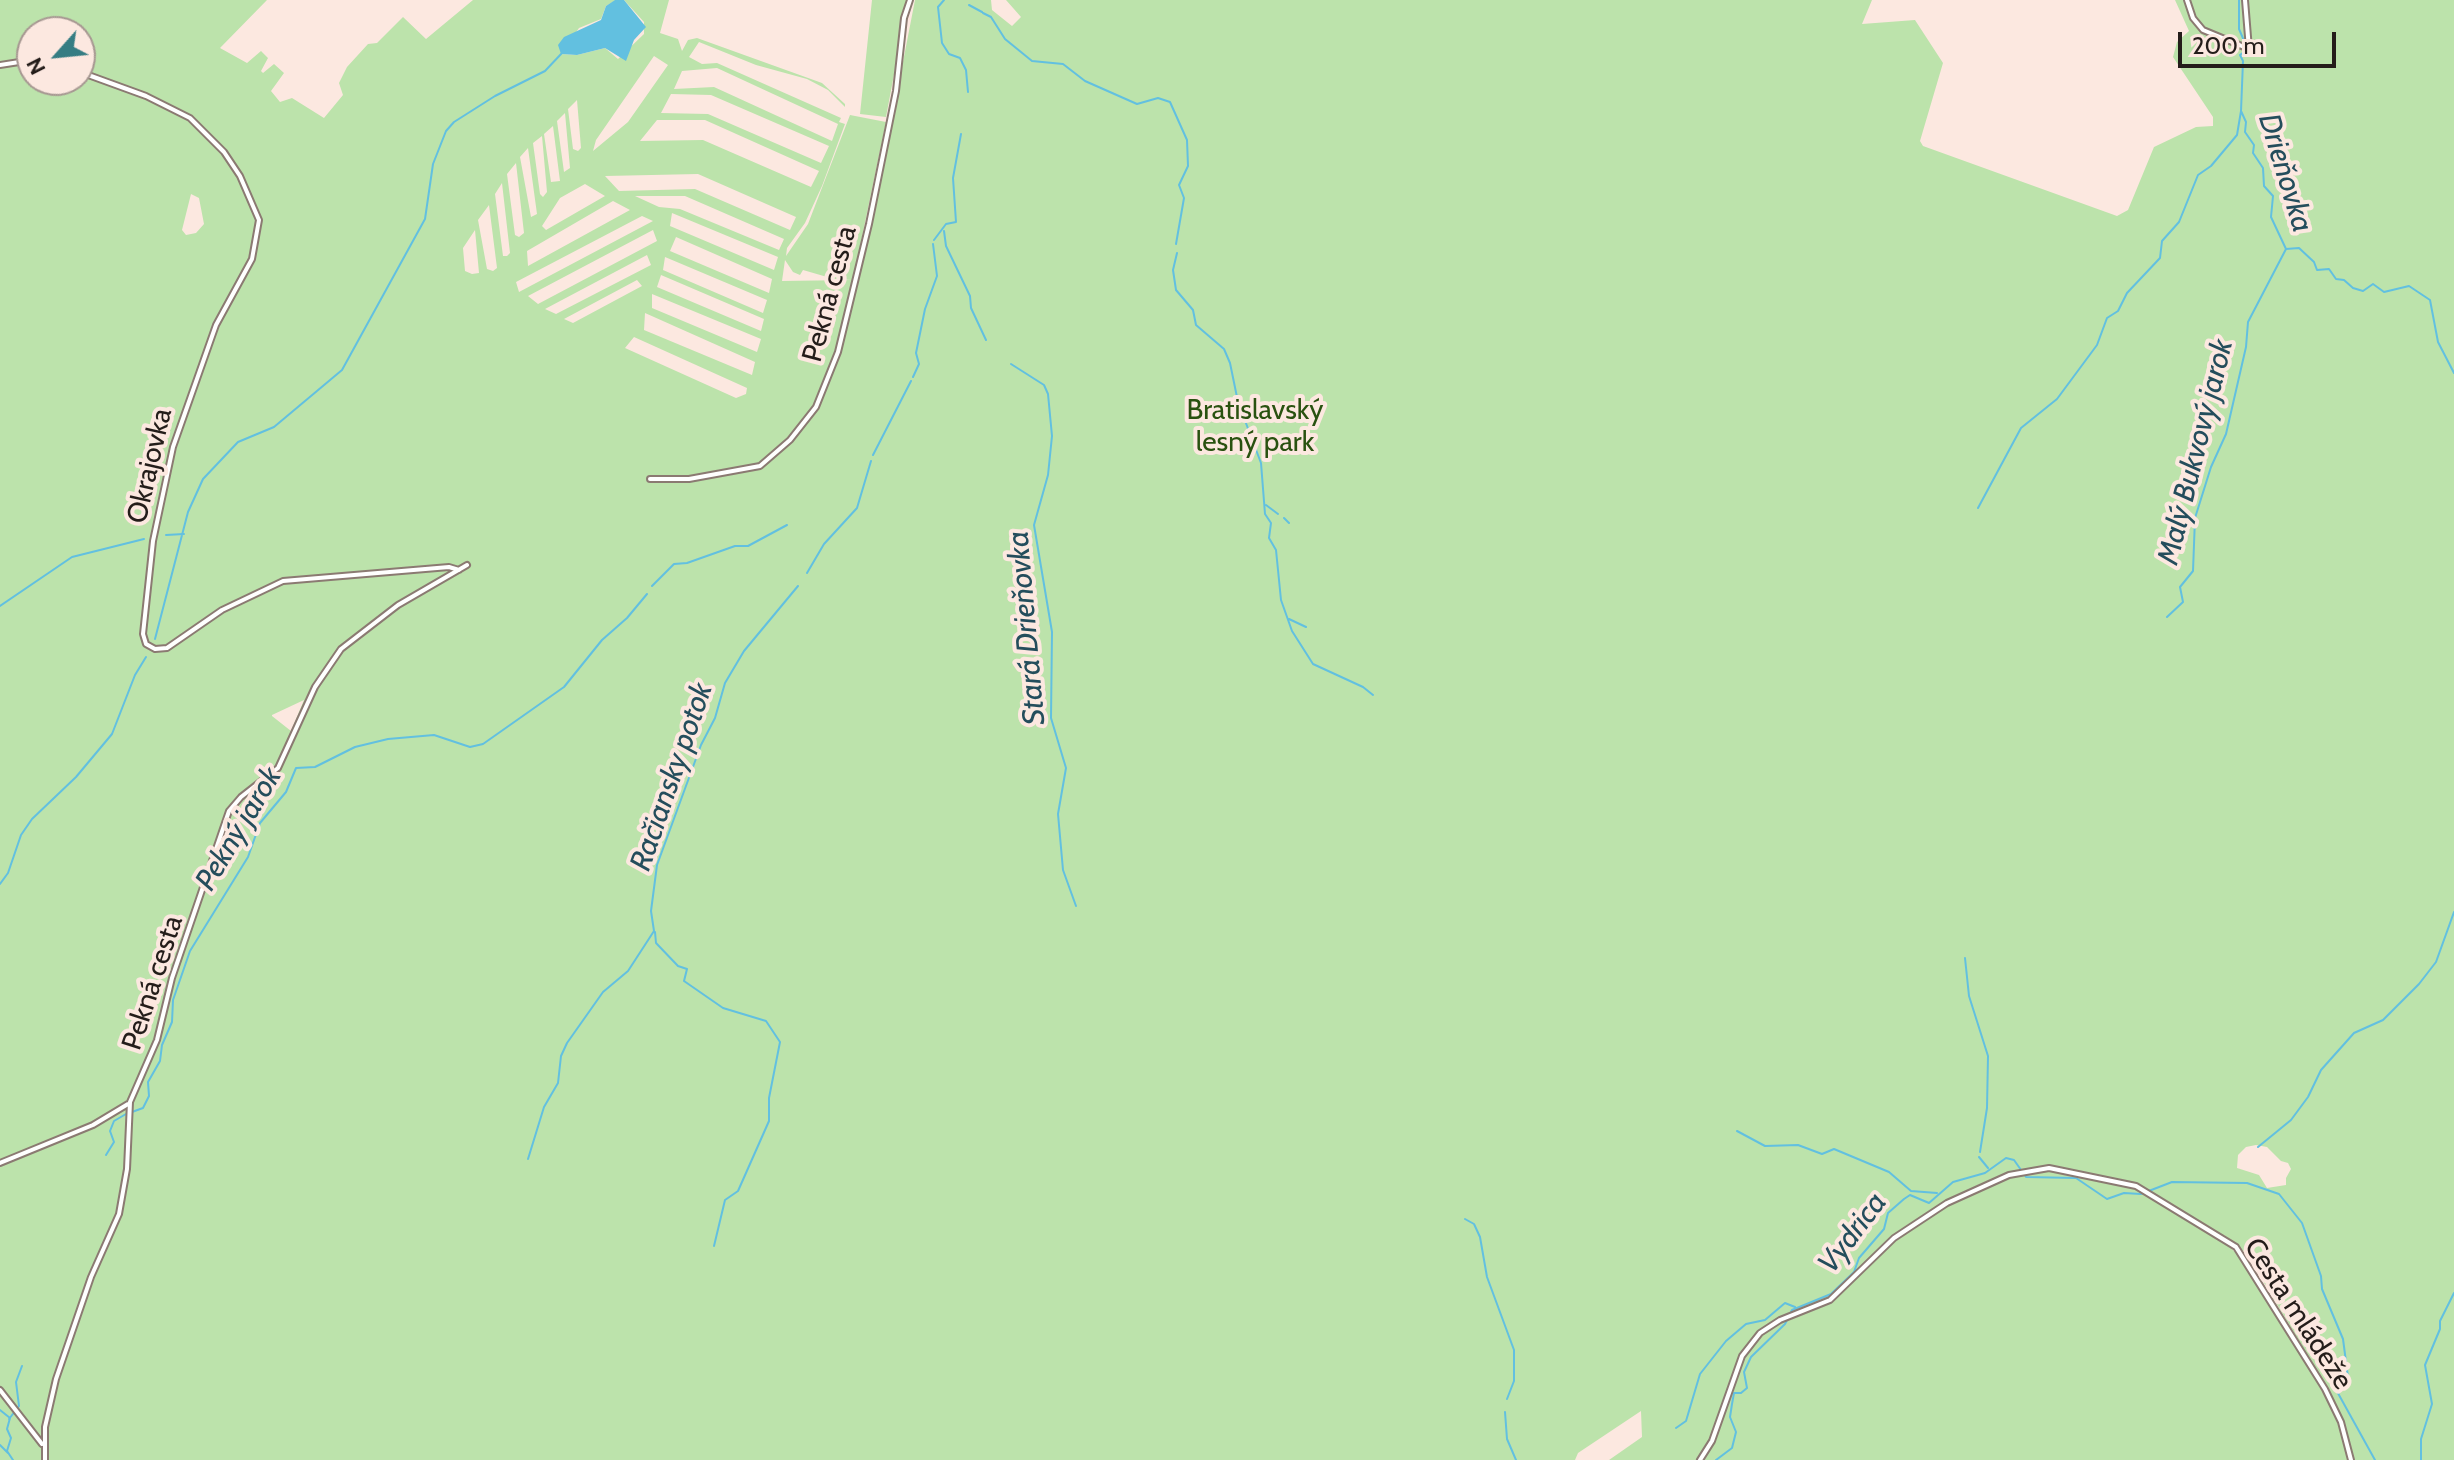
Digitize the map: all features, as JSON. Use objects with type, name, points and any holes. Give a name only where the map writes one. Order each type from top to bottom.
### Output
[{"type":"street","name":"Pekná cesta","points":[[650,479],[689,479],[760,466],[790,440],[816,407],[838,352],[869,224],[896,91],[904,18],[910,0]]},
{"type":"street","points":[[2187,0],[2193,18],[2203,30],[2249,49],[2245,0]]},
{"type":"street","name":"Okrajovka","points":[[96,78],[146,96],[190,118],[224,152],[240,176],[259,220],[252,259],[216,325],[173,447],[150,569],[143,637],[152,648],[167,648],[222,610],[283,581],[449,567],[460,571]]},
{"type":"street","name":"Pekná cesta","points":[[45,1460],[48,1408],[60,1365],[91,1277],[119,1214],[127,1169],[130,1102],[157,1040],[172,978],[231,808],[275,773],[315,687],[341,649],[398,605],[467,565]]},
{"type":"street","points":[[0,1163],[93,1125],[130,1102]]},
{"type":"street","name":"Cesta mládeže","points":[[1700,1460],[1712,1441],[1742,1356],[1760,1333],[1784,1318],[1838,1295],[1885,1246],[1914,1223],[1956,1198],[2021,1171],[2064,1169],[2146,1191],[2222,1237],[2243,1255],[2325,1389],[2341,1422],[2351,1460]]},
{"type":"street","points":[[0,1390],[35,1430],[44,1448]]},
{"type":"green space","name":"Bratislavský lesný park","points":[[0,0],[267,0],[220,48],[247,63],[261,51],[268,58],[261,71],[263,73],[274,64],[284,73],[271,91],[280,102],[292,98],[324,118],[343,95],[339,83],[347,67],[368,44],[377,43],[403,17],[426,39],[473,0],[616,0],[606,6],[601,19],[579,28],[561,54],[577,55],[605,48],[618,59],[644,34],[644,22],[624,0],[669,0],[660,33],[678,39],[682,51],[688,40],[697,38],[822,83],[845,104],[845,107],[828,90],[807,79],[756,65],[699,42],[689,57],[702,64],[717,63],[841,118],[839,122],[845,124],[822,186],[805,223],[787,248],[786,256],[808,224],[850,115],[886,122],[853,280],[859,275],[870,232],[915,0],[991,0],[992,10],[1012,26],[1021,17],[1006,0],[1872,0],[1862,24],[1915,20],[1943,63],[1920,141],[1923,146],[2117,216],[2128,210],[2154,147],[2196,127],[2213,126],[2213,117],[2173,57],[2177,42],[2189,31],[2175,0],[2187,0],[2197,20],[2190,0],[2454,0],[2454,1460],[1609,1460],[1642,1437],[1641,1411],[1578,1453],[1575,1460],[0,1460]],"holes":[[[654,56],[668,65],[628,122],[593,151],[596,140]],[[717,68],[838,124],[832,141],[714,87],[674,89],[682,71]],[[671,94],[711,95],[829,146],[821,163],[708,114],[661,113]],[[577,100],[581,148],[578,151],[573,149],[568,109]],[[565,113],[570,168],[564,172],[557,121]],[[657,120],[705,120],[819,171],[811,187],[703,140],[640,141]],[[553,126],[560,181],[551,182],[544,134]],[[542,136],[547,192],[543,197],[540,194],[533,143]],[[528,148],[537,214],[531,217],[520,157]],[[516,163],[524,233],[519,237],[515,235],[507,174]],[[698,174],[796,217],[790,230],[695,189],[619,191],[605,176]],[[502,183],[510,253],[503,256],[495,194]],[[585,184],[605,196],[546,230],[542,226],[560,198]],[[191,194],[199,198],[204,224],[196,233],[186,235],[182,230]],[[635,196],[685,196],[784,239],[779,250],[680,209],[659,207]],[[613,201],[630,210],[528,266],[527,251]],[[489,205],[497,268],[493,271],[487,269],[478,220]],[[672,213],[778,257],[774,270],[670,226]],[[642,216],[653,221],[519,292],[516,282]],[[475,230],[479,273],[465,271],[463,248]],[[653,230],[657,241],[538,304],[528,296]],[[676,237],[772,279],[769,293],[670,251]],[[647,255],[651,265],[556,314],[545,309]],[[665,257],[767,300],[763,313],[663,270]],[[785,260],[793,272],[800,275],[803,270],[834,279],[852,280],[782,281]],[[661,275],[764,319],[761,331],[657,287]],[[637,280],[642,286],[573,323],[564,319]],[[652,294],[761,339],[757,352],[652,308]],[[645,313],[755,362],[752,375],[644,330]],[[634,337],[747,388],[746,394],[736,398],[625,348]],[[304,700],[291,731],[272,716],[272,715]],[[2246,1147],[2267,1147],[2291,1169],[2286,1185],[2267,1188],[2259,1175],[2237,1168],[2238,1155]],[[2224,1235],[2246,1253],[2327,1387],[2322,1390],[2241,1257],[2221,1240]]]},
{"type":"green space","points":[[872,0],[908,0],[886,117],[860,114]]},
{"type":"water","points":[[615,0],[624,0],[646,27],[634,40],[626,61],[605,48],[577,55],[561,54],[558,45],[564,37],[601,20],[606,6]]},
{"type":"waterway","name":"Račiansky potok","points":[[944,0],[938,7],[942,43],[949,54],[960,58],[966,70],[968,92]]},
{"type":"waterway","name":"Drieňovka","points":[[2239,0],[2239,29],[2245,43]]},
{"type":"waterway","points":[[969,5],[982,12]]},
{"type":"waterway","points":[[983,13],[991,17],[1005,39],[1032,61],[1063,64],[1085,81],[1137,104],[1158,98],[1170,102],[1187,140],[1188,166],[1179,185],[1184,198],[1176,244]]},
{"type":"waterway","name":"Drieňovka","points":[[2244,52],[2240,55],[2243,61],[2241,111],[2246,122],[2245,132],[2263,168],[2264,186],[2273,196],[2271,217],[2286,249],[2299,248],[2314,262],[2317,270],[2329,269],[2336,279],[2344,280],[2353,288],[2363,291],[2373,284],[2384,292],[2409,286],[2430,300],[2438,342],[2454,373]]},
{"type":"waterway","points":[[155,639],[188,512],[203,479],[238,442],[274,427],[342,370],[425,219],[433,164],[446,131],[454,122],[495,96],[545,71],[562,53]]},
{"type":"waterway","points":[[1978,508],[2021,428],[2057,399],[2097,345],[2107,318],[2118,311],[2127,293],[2160,258],[2162,241],[2179,222],[2198,175],[2211,166],[2237,135],[2241,111]]},
{"type":"waterway","name":"Račiansky potok","points":[[934,240],[946,224],[956,222],[953,178],[961,134]]},
{"type":"waterway","name":"Stará Drieňovka","points":[[944,231],[946,246],[970,296],[971,308],[986,340]]},
{"type":"waterway","name":"Račiansky potok","points":[[913,377],[919,364],[916,353],[925,309],[937,276],[933,244]]},
{"type":"waterway","name":"Malý Bukvový jarok","points":[[2167,617],[2183,602],[2180,587],[2193,571],[2195,518],[2211,467],[2226,434],[2246,347],[2248,322],[2286,249]]},
{"type":"waterway","points":[[1177,253],[1173,270],[1176,290],[1193,310],[1196,325],[1224,349],[1238,402],[1261,463],[1265,514],[1271,523],[1269,538],[1276,550],[1281,600],[1292,631],[1313,664],[1363,687],[1373,695]]},
{"type":"waterway","name":"Stará Drieňovka","points":[[1011,364],[1044,385],[1048,394],[1052,436],[1048,475],[1034,525],[1052,632],[1051,718],[1066,768],[1058,814],[1063,870],[1076,906]]},
{"type":"waterway","name":"Račiansky potok","points":[[873,455],[911,381]]},
{"type":"waterway","name":"Račiansky potok","points":[[807,573],[824,544],[857,508],[871,461]]},
{"type":"waterway","points":[[1266,505],[1278,514]]},
{"type":"waterway","points":[[1284,518],[1289,523]]},
{"type":"waterway","name":"Pekný jarok","points":[[652,586],[674,564],[687,563],[735,546],[748,546],[787,525]]},
{"type":"waterway","points":[[166,535],[184,534]]},
{"type":"waterway","points":[[0,606],[72,557],[144,539]]},
{"type":"waterway","name":"Račiansky potok","points":[[528,1159],[544,1107],[558,1083],[561,1056],[567,1043],[603,992],[628,971],[654,931],[651,911],[657,865],[701,745],[715,718],[725,683],[744,651],[798,586]]},
{"type":"waterway","name":"Pekný jarok","points":[[132,1112],[143,1108],[149,1096],[148,1082],[160,1061],[162,1045],[172,1022],[173,1000],[190,951],[248,857],[260,823],[286,792],[296,768],[315,767],[355,747],[388,739],[434,735],[470,747],[483,744],[564,687],[602,640],[627,618],[647,594]]},
{"type":"waterway","points":[[1289,619],[1306,627]]},
{"type":"waterway","points":[[0,884],[8,873],[21,835],[32,819],[76,777],[112,734],[135,675],[146,657]]},
{"type":"waterway","points":[[2258,1147],[2291,1120],[2308,1097],[2321,1070],[2354,1033],[2383,1020],[2419,984],[2436,962],[2454,912]]},
{"type":"waterway","points":[[655,932],[656,943],[678,966],[687,969],[684,981],[723,1008],[766,1021],[780,1042],[769,1098],[769,1121],[738,1191],[725,1200],[714,1246]]},
{"type":"waterway","points":[[1965,958],[1969,996],[1988,1056],[1987,1108],[1980,1152]]},
{"type":"waterway","name":"Pekný jarok","points":[[106,1155],[114,1142],[110,1131],[114,1121],[126,1114]]},
{"type":"waterway","points":[[1737,1131],[1765,1146],[1798,1145],[1822,1154],[1834,1149],[1889,1172],[1911,1191],[1937,1193]]},
{"type":"waterway","points":[[1979,1157],[1988,1168]]},
{"type":"waterway","name":"Vydrica","points":[[1716,1460],[1732,1448],[1736,1432],[1730,1417],[1734,1393],[1741,1393],[1747,1388],[1744,1372],[1751,1357],[1785,1324],[1792,1310],[1831,1294],[1854,1272],[1859,1258],[1884,1229],[1888,1213],[1904,1199],[1910,1195],[1929,1203],[1953,1182],[1985,1173],[2006,1158],[2014,1160],[2026,1177],[2076,1178],[2107,1199],[2124,1193],[2141,1194],[2172,1182],[2247,1183],[2279,1194],[2302,1223],[2321,1276],[2322,1289],[2343,1339],[2348,1377],[2345,1381],[2338,1378],[2334,1386],[2375,1460]]},
{"type":"waterway","points":[[1465,1219],[1474,1224],[1480,1237],[1487,1277],[1514,1350],[1514,1381],[1507,1399]]},
{"type":"waterway","points":[[2421,1460],[2421,1439],[2432,1404],[2425,1365],[2440,1329],[2440,1321],[2454,1293]]},
{"type":"waterway","points":[[1676,1428],[1686,1421],[1700,1374],[1726,1341],[1746,1324],[1765,1320],[1785,1303],[1795,1307]]},
{"type":"waterway","points":[[9,1419],[19,1406],[16,1382],[22,1366]]},
{"type":"waterway","points":[[0,1410],[10,1418],[7,1429],[11,1438],[7,1451],[13,1460]]},
{"type":"waterway","points":[[1505,1412],[1507,1439],[1516,1460]]},
{"type":"waterway","points":[[0,1445],[8,1453]]}]
